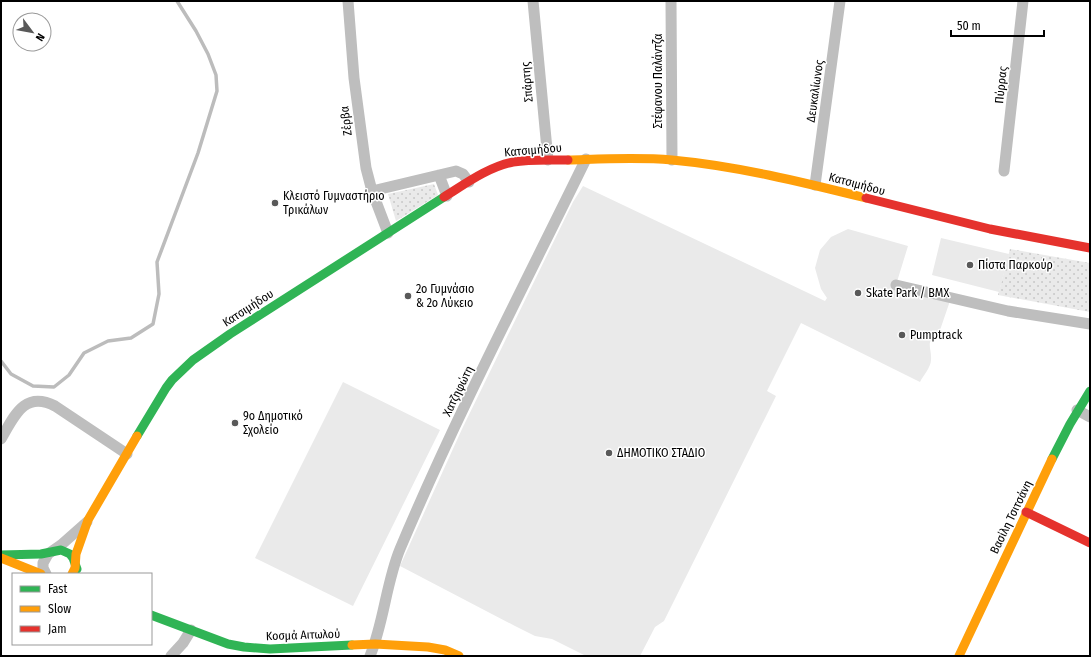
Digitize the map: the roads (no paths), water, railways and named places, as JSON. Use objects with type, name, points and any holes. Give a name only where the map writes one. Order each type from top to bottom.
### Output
[{"type":"street","name":"Ζέρβα","points":[[348,1],[354,78],[362,145],[372,191],[388,233]]},
{"type":"street","name":"Σπάρτης","points":[[532,1],[548,160]]},
{"type":"street","name":"Στέφανου Παλάντζα","points":[[671,1],[672,160]]},
{"type":"street","name":"Δευκαλίωνος","points":[[815,185],[840,1]]},
{"type":"street","name":"Πύρρας","points":[[1004,171],[1023,1]]},
{"type":"street","name":"Κατσιμήδου","points":[[72,573],[75,568],[74,563],[88,520],[166,388],[172,380],[193,360],[230,334],[469,182],[498,166],[510,162],[586,158],[638,158],[672,160],[741,170],[815,185],[990,229],[1090,248]]},
{"type":"street","name":"Χατζηφώτη","points":[[370,656],[375,644],[385,599],[400,549],[449,439],[586,158]]},
{"type":"street","points":[[372,191],[456,171],[466,176],[469,182]]},
{"type":"street","points":[[439,175],[447,196]]},
{"type":"street","points":[[896,285],[1008,311],[1090,324]]},
{"type":"street","name":"Βασίλη Τσιτσάνη","points":[[960,656],[1026,512],[1077,410],[1090,391]]},
{"type":"street","points":[[1,439],[21,408],[32,402],[41,402],[54,406],[127,454]]},
{"type":"street","points":[[1077,410],[1090,418]]},
{"type":"street","points":[[1026,512],[1090,543]]},
{"type":"street","points":[[46,573],[43,568],[43,563],[48,554],[88,520]]},
{"type":"street","points":[[1,557],[41,554],[61,550],[66,551],[73,558],[79,573]]},
{"type":"street","points":[[1,557],[39,573]]},
{"type":"street","name":"Κοσμά Αιτωλού","points":[[152,615],[228,644],[268,653],[375,644],[428,647],[445,650],[459,656]]},
{"type":"street","points":[[171,656],[183,643],[191,630]]},
{"type":"waterway","points":[[1,361],[11,374],[33,386],[54,387],[69,375],[84,353],[108,341],[131,338],[153,324],[159,294],[157,262],[198,153],[217,91],[216,75],[208,54],[196,31],[177,1]]},
{"type":"place","name":"Κλειστό Γυμναστήριο Τρικάλων","points":[[275,203]]},
{"type":"place","name":"Πίστα Παρκούρ","points":[[970,265]]},
{"type":"place","name":"Skate Park / BMX","points":[[858,293]]},
{"type":"place","name":"2ο Γυμνάσιο & 2ο Λύκειο","points":[[408,296]]},
{"type":"place","name":"Pumptrack","points":[[902,335]]},
{"type":"place","name":"9ο Δημοτικό Σχολείο","points":[[235,423]]},
{"type":"place","name":"ΔΗΜΟΤΙΚΟ ΣΤΑΔΙΟ","points":[[609,453]]}]
